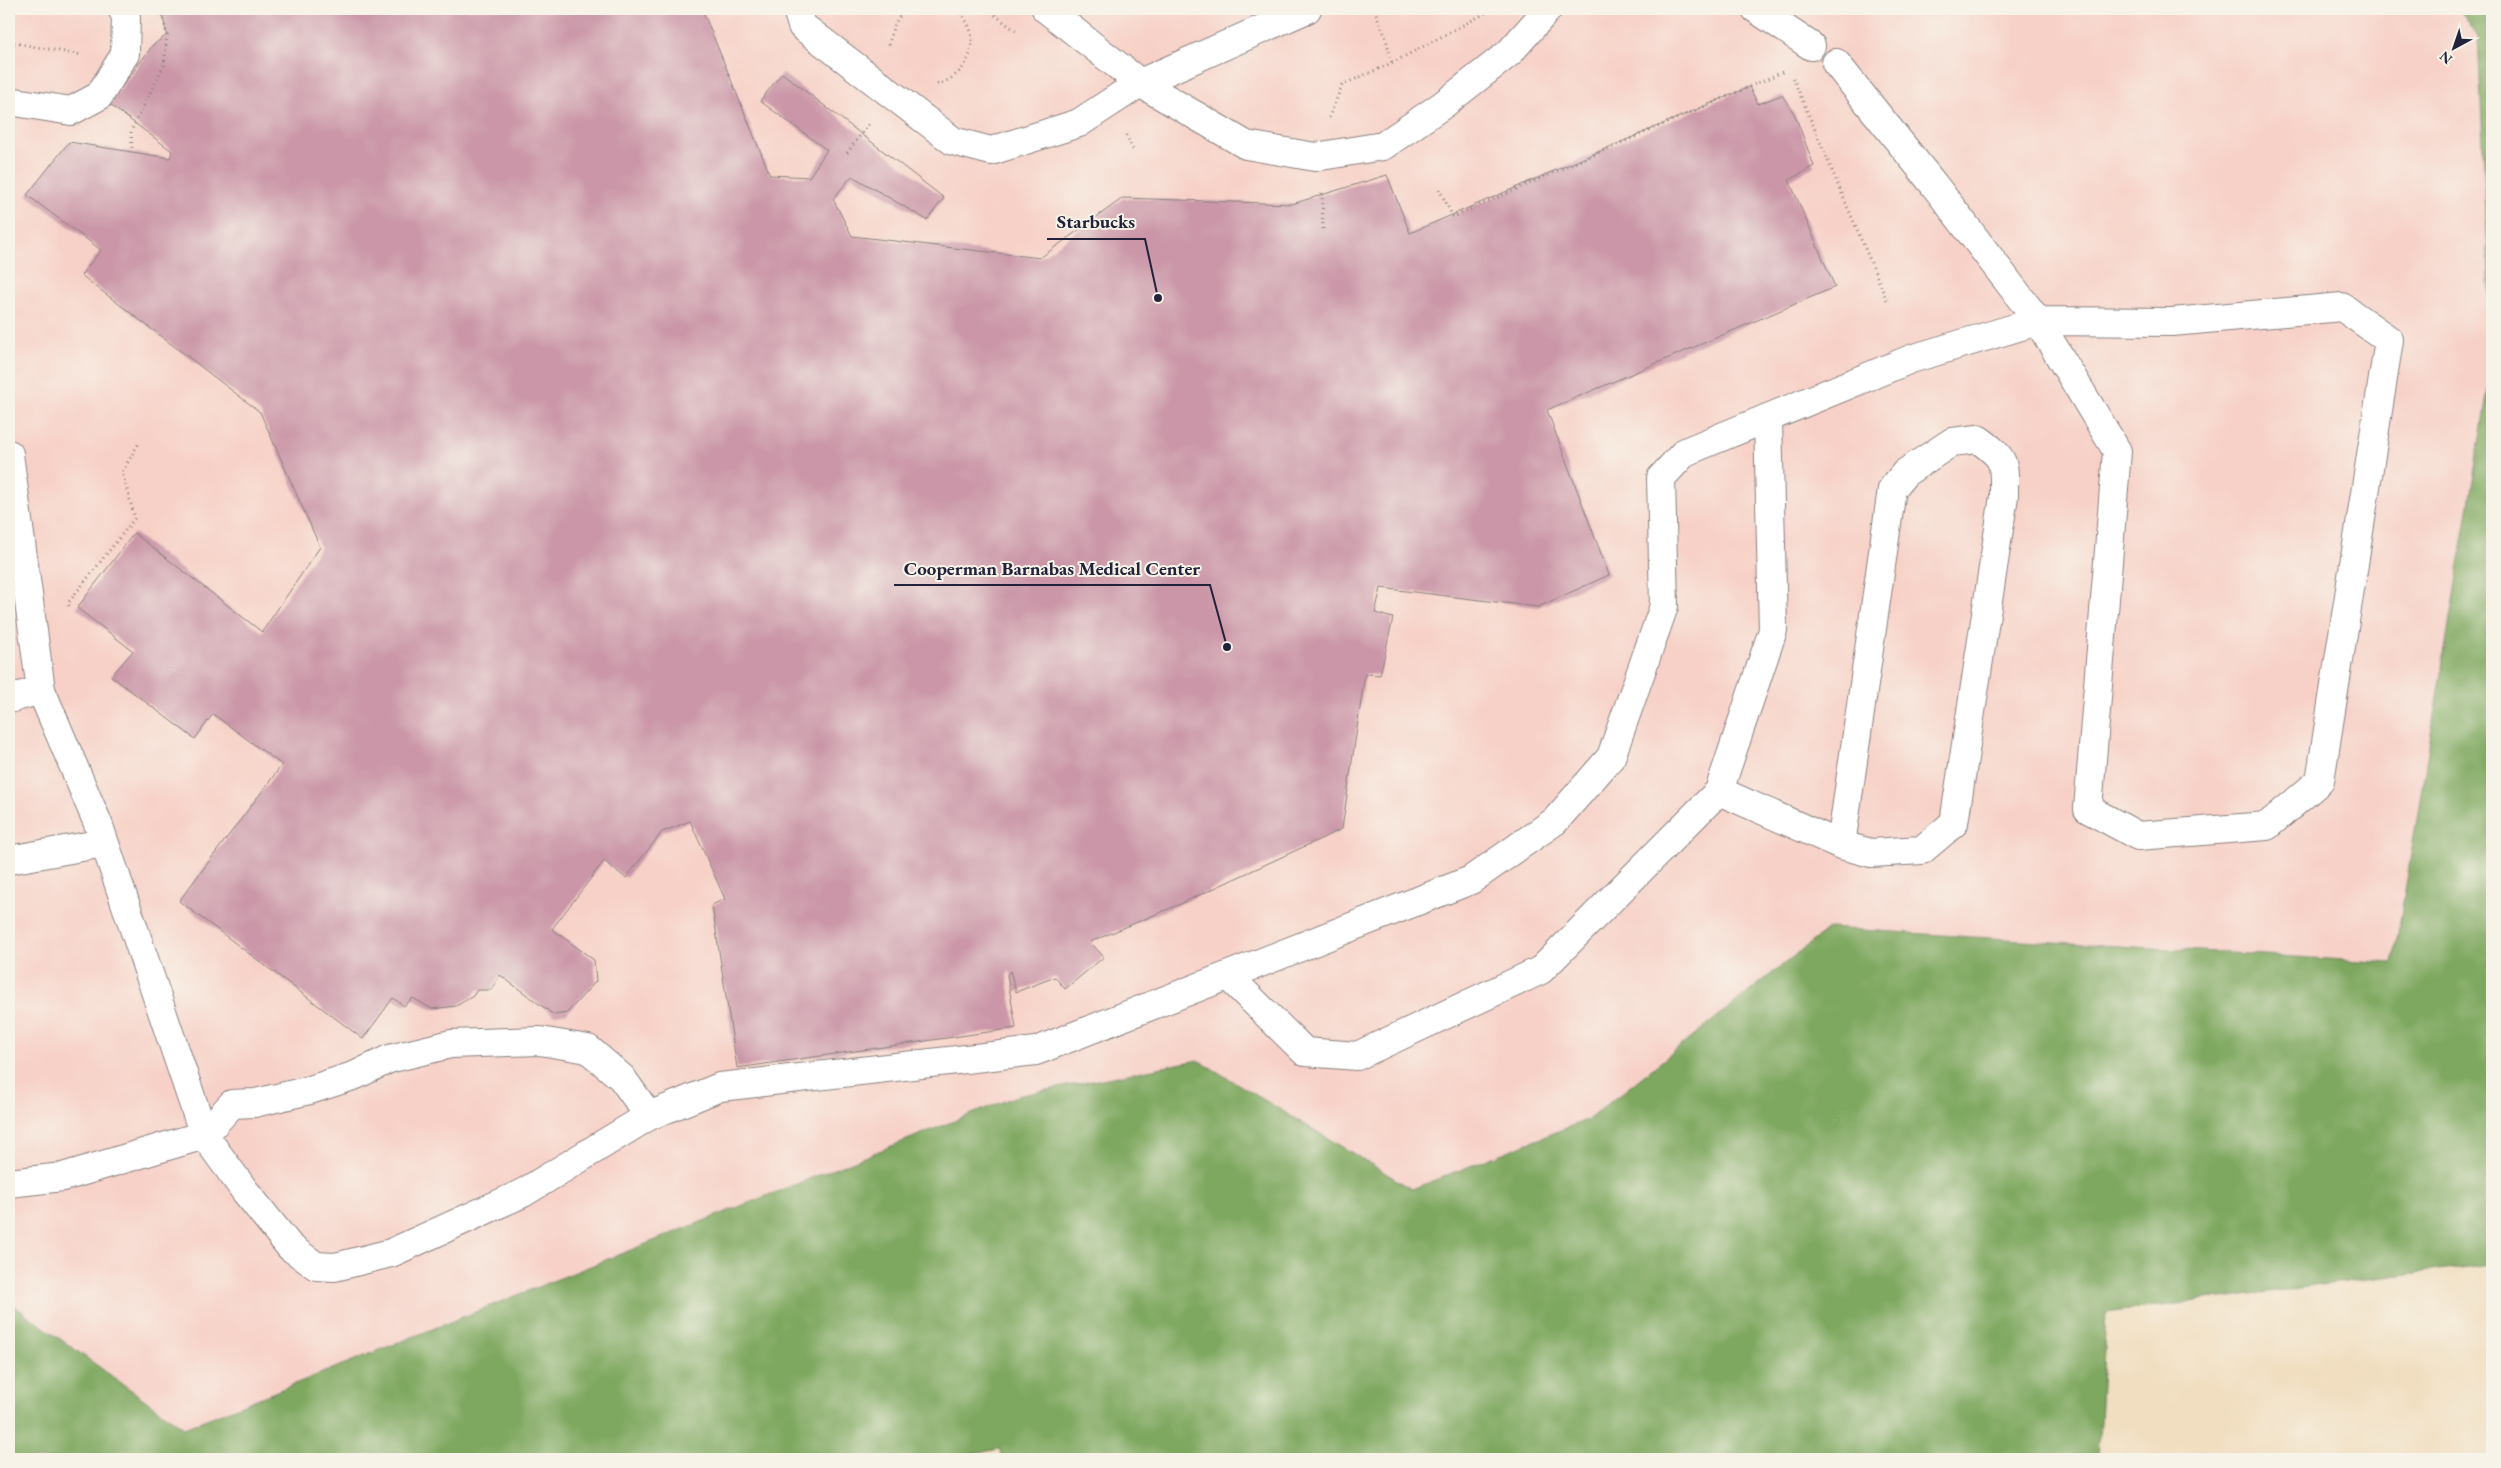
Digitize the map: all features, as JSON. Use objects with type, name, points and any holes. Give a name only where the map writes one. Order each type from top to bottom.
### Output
[{"type":"lane","points":[[9,101],[71,111],[99,96],[125,54],[126,16],[122,9]]},
{"type":"lane","points":[[797,9],[802,26],[954,141],[991,151],[1079,122],[1140,83],[1307,9]]},
{"type":"lane","points":[[1046,9],[1140,83],[1246,145],[1315,157],[1383,146],[1444,104],[1509,53],[1548,9]]},
{"type":"lane","points":[[1756,9],[1811,46]]},
{"type":"lane","points":[[9,454],[41,690],[104,843],[204,1135],[244,1191],[290,1248],[316,1266],[335,1267],[391,1253],[523,1193],[649,1116],[720,1087],[1036,1051],[1472,880],[1554,821],[1611,757],[1664,606],[1661,478],[1685,452],[1910,359],[2038,321],[2172,322],[2342,307],[2389,340],[2320,781],[2267,826],[2138,836],[2088,809],[2117,451],[2038,321],[1935,186],[1836,63]]},
{"type":"lane","points":[[1228,976],[1305,1052],[1357,1056],[1541,970],[1719,791],[1773,630],[1768,418]]},
{"type":"lane","points":[[1719,791],[1842,845],[1871,853],[1922,850],[1954,823],[2004,496],[2004,466],[1999,454],[1978,439],[1952,442],[1906,473],[1892,489],[1842,845]]},
{"type":"lane","points":[[9,699],[41,690]]},
{"type":"lane","points":[[9,860],[104,843]]},
{"type":"lane","points":[[9,1182],[63,1177],[204,1135],[232,1104],[255,1103],[310,1090],[341,1080],[389,1059],[451,1044],[540,1041],[588,1049],[622,1078],[649,1116]]},
{"type":"path","points":[[891,53],[890,32],[897,18],[906,9]]},
{"type":"path","points":[[932,84],[950,80],[961,72],[968,61],[972,48],[972,35],[968,24],[955,9]]},
{"type":"path","points":[[1374,9],[1385,35],[1392,63]]},
{"type":"path","points":[[1321,156],[1321,138],[1342,85],[1392,63],[1493,9]]},
{"type":"path","points":[[1439,189],[1453,217],[1789,69],[1888,303]]},
{"type":"path","points":[[69,612],[68,603],[135,518],[122,472],[139,443]]},
{"type":"shaded area","points":[[9,9],[2459,9],[2478,36],[2492,365],[2393,963],[1829,928],[1589,1119],[1412,1189],[1198,1060],[1017,1096],[184,1428],[9,1302]]},
{"type":"green space","points":[[2459,9],[2492,9],[2492,346],[2478,36]]},
{"type":"green space","points":[[2492,365],[2492,1263],[2106,1313],[2098,1459],[1001,1459],[1000,1449],[943,1459],[9,1459],[9,1302],[184,1428],[1017,1096],[1198,1060],[1412,1189],[1589,1119],[1829,928],[2393,963]]},
{"type":"green space","points":[[9,1047],[12,1052],[15,1119],[9,1119]]},
{"type":"building","points":[[161,9],[702,9],[770,175],[809,177],[827,150],[760,101],[782,73],[944,198],[927,220],[852,176],[833,199],[852,236],[1040,258],[1123,198],[1292,204],[1387,175],[1410,233],[1749,87],[1758,104],[1782,95],[1795,115],[1814,166],[1789,180],[1835,287],[1547,410],[1609,575],[1538,607],[1381,588],[1375,613],[1393,618],[1380,675],[1365,674],[1342,829],[1178,905],[1090,942],[1104,957],[1065,989],[1055,977],[1016,992],[1010,971],[1007,975],[1016,1028],[737,1068],[712,905],[725,899],[690,821],[662,832],[626,878],[604,861],[552,929],[594,960],[596,981],[567,1013],[554,1015],[500,975],[491,990],[477,990],[473,996],[456,1006],[432,1009],[413,998],[404,1006],[393,998],[363,1039],[179,901],[282,765],[213,714],[195,739],[111,676],[133,651],[77,608],[134,533],[262,632],[320,547],[260,412],[81,275],[101,250],[27,195],[69,142],[170,158],[172,151],[109,104],[153,45],[167,35]]},
{"type":"place","name":"Starbucks","points":[[1158,298]]},
{"type":"place","name":"Cooperman Barnabas Medical Center","points":[[1227,647]]}]
